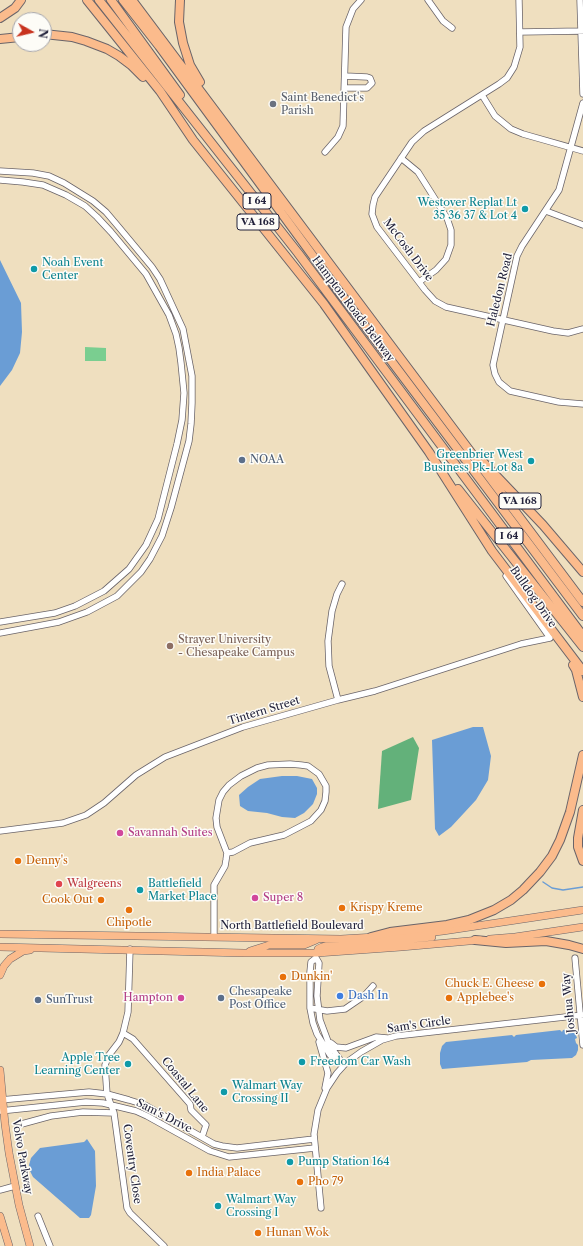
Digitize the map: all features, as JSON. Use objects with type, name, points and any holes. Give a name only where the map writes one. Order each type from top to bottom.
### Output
[{"type":"highway","points":[[0,18],[15,8],[21,0]]},
{"type":"highway","points":[[87,0],[154,84]]},
{"type":"highway","name":"Hampton Roads Beltway","points":[[99,0],[298,253],[583,636]]},
{"type":"highway","points":[[111,0],[175,88],[334,296],[583,629]]},
{"type":"highway","points":[[123,0],[159,46],[338,290],[583,616]]},
{"type":"highway","name":"Hampton Roads Beltway","points":[[132,0],[583,602]]},
{"type":"highway","points":[[180,0],[180,31],[190,65],[202,85],[238,132],[268,183]]},
{"type":"highway","points":[[52,35],[72,37],[107,49],[132,65],[145,81],[154,84]]},
{"type":"highway","points":[[0,40],[12,38]]},
{"type":"highway","name":"VA 168","points":[[154,84],[193,140],[324,304],[429,452],[492,551],[554,638],[583,671]]},
{"type":"highway","name":"VA 168","points":[[456,433],[543,525],[583,572]]},
{"type":"highway","points":[[429,452],[583,647]]},
{"type":"highway","points":[[554,638],[576,670],[583,697]]},
{"type":"highway","points":[[371,937],[390,932],[447,925],[469,920],[502,905],[523,890],[540,872],[552,856],[560,840],[568,817],[583,755]]},
{"type":"highway","points":[[583,810],[578,838],[578,847],[583,861]]},
{"type":"highway","points":[[475,940],[506,943],[546,941],[583,949]]},
{"type":"main road","name":"North Battlefield Boulevard","points":[[0,934],[318,939],[371,937],[443,931],[583,910]]},
{"type":"main road","points":[[0,947],[130,949],[316,955],[515,937],[583,927]]},
{"type":"main road","points":[[316,955],[318,949],[327,945],[423,938],[434,936],[443,931]]},
{"type":"main road","points":[[244,953],[263,946],[275,944],[304,945],[318,939]]},
{"type":"main road","points":[[0,975],[7,962],[16,955],[22,951],[39,947]]},
{"type":"main road","name":"Volvo Parkway","points":[[0,1070],[2,1111],[9,1153],[15,1186],[30,1246]]},
{"type":"main road","points":[[0,1216],[9,1246]]},
{"type":"street","points":[[325,152],[338,137],[343,126],[346,27],[353,9],[361,0]]},
{"type":"street","points":[[428,0],[443,21],[452,28]]},
{"type":"street","name":"McCosh Drive","points":[[519,0],[520,47],[514,67],[507,78],[424,131],[412,142],[375,198],[372,214],[377,227],[419,282],[435,301],[446,307],[561,333],[575,332],[583,329]]},
{"type":"street","points":[[580,0],[583,94]]},
{"type":"street","points":[[520,32],[582,31]]},
{"type":"street","points":[[345,76],[368,77],[372,83],[367,88],[345,88]]},
{"type":"street","points":[[482,95],[495,116],[511,129],[523,134],[583,151]]},
{"type":"street","name":"Haledon Road","points":[[583,103],[559,190],[517,256],[493,365],[499,382],[506,389],[513,392],[559,402],[583,404]]},
{"type":"street","points":[[401,158],[418,172],[447,218],[452,230],[452,242],[446,259],[436,270],[419,282]]},
{"type":"street","points":[[0,170],[21,171],[48,176],[64,183],[93,201],[106,212],[152,267],[160,279],[183,329],[192,376],[192,403],[189,441],[171,508],[162,536],[150,559],[141,572],[117,596],[87,612],[59,622],[0,633]]},
{"type":"street","points":[[0,180],[43,185],[66,195],[85,206],[111,232],[146,274],[169,315],[179,348],[184,392],[182,420],[160,512],[142,551],[133,563],[124,574],[108,587],[75,606],[55,613],[0,622]]},
{"type":"street","points":[[546,211],[583,225]]},
{"type":"street","name":"Bulldog Drive","points":[[500,568],[554,638]]},
{"type":"street","points":[[338,700],[329,666],[328,641],[332,611],[337,594],[342,584]]},
{"type":"street","name":"Tintern Street","points":[[0,831],[63,823],[75,820],[86,815],[104,803],[136,775],[165,757],[243,727],[378,690],[521,644],[554,638]]},
{"type":"street","points":[[214,937],[214,885],[224,866],[227,853],[217,827],[217,809],[223,792],[235,780],[257,768],[279,764],[290,764],[308,766],[319,774],[326,786],[325,801],[321,810],[311,821],[284,835],[250,843],[233,852],[227,853]]},
{"type":"street","points":[[318,939],[316,955],[319,963],[317,996],[320,1020],[328,1040],[344,1065]]},
{"type":"street","name":"Coventry Close","points":[[130,949],[128,1012],[123,1033],[105,1065],[107,1094],[114,1113],[126,1208],[164,1246]]},
{"type":"street","points":[[316,955],[311,962],[310,1008],[328,1073],[322,1099]]},
{"type":"street","name":"Joshua Way","points":[[575,958],[583,1045]]},
{"type":"street","points":[[310,1008],[327,1011],[345,1009],[364,996],[373,986]]},
{"type":"street","name":"Sam's Circle","points":[[321,1208],[314,1139],[315,1123],[322,1099],[330,1083],[344,1065],[356,1055],[370,1046],[389,1038],[408,1034],[581,1016]]},
{"type":"street","name":"Coastal Lane","points":[[123,1033],[133,1039],[190,1104],[191,1110],[196,1116],[206,1125],[202,1137]]},
{"type":"street","points":[[317,1034],[336,1062],[344,1065]]},
{"type":"street","points":[[328,1040],[336,1047],[346,1048],[376,1037],[389,1038]]},
{"type":"street","name":"Sam's Drive","points":[[1,1100],[78,1092],[107,1094],[144,1106],[214,1144],[232,1148],[314,1139]]},
{"type":"street","name":"Sam's Drive","points":[[2,1111],[86,1102],[111,1104],[140,1112],[210,1151],[229,1157],[315,1148]]},
{"type":"street","points":[[18,1125],[51,1116],[83,1112],[114,1113]]},
{"type":"street","points":[[0,1190],[15,1186]]},
{"type":"street","points":[[38,1216],[50,1246]]},
{"type":"green space","points":[[85,347],[106,348],[106,361],[85,361]]},
{"type":"green space","points":[[413,737],[419,748],[411,800],[378,809],[382,751]]},
{"type":"water","points":[[0,260],[21,303],[22,332],[20,353],[12,370],[0,386]]},
{"type":"water","points":[[473,727],[483,727],[491,756],[488,780],[476,800],[451,827],[439,836],[435,829],[432,740]]},
{"type":"water","points":[[282,776],[297,776],[312,779],[317,788],[317,794],[313,804],[304,813],[295,818],[282,817],[267,813],[248,811],[240,806],[239,795],[248,787],[260,779]]},
{"type":"water","points":[[568,1029],[575,1033],[577,1038],[575,1039],[576,1043],[578,1045],[576,1055],[572,1058],[531,1060],[527,1062],[442,1069],[440,1064],[440,1053],[442,1046],[446,1042],[512,1035],[514,1037],[516,1035],[560,1030],[562,1032],[563,1030]]},
{"type":"water","points":[[87,1139],[95,1151],[96,1186],[91,1215],[89,1218],[80,1218],[33,1177],[29,1165],[31,1158],[40,1148],[84,1142]]},
{"type":"waterway","points":[[543,882],[552,888],[563,890],[583,887]]},
{"type":"place","name":"Saint Benedict's Parish","points":[[273,104]]},
{"type":"place","name":"Westover Replat Lt 35 36 37 & Lot 4","points":[[525,209]]},
{"type":"place","name":"Noah Event Center","points":[[34,269]]},
{"type":"place","name":"NOAA","points":[[242,460]]},
{"type":"place","name":"Greenbrier West Business Pk-Lot 8a","points":[[531,461]]},
{"type":"place","name":"Strayer University - Chesapeake Campus","points":[[170,646]]},
{"type":"place","name":"Savannah Suites","points":[[120,833]]},
{"type":"place","name":"Denny's","points":[[18,861]]},
{"type":"place","name":"Walgreens","points":[[59,884]]},
{"type":"place","name":"Battlefield Market Place","points":[[140,890]]},
{"type":"place","name":"Super 8","points":[[255,898]]},
{"type":"place","name":"Cook Out","points":[[101,900]]},
{"type":"place","name":"Krispy Kreme","points":[[342,908]]},
{"type":"place","name":"Chipotle","points":[[129,910]]},
{"type":"place","name":"Dunkin'","points":[[283,977]]},
{"type":"place","name":"Chuck E. Cheese","points":[[542,984]]},
{"type":"place","name":"Dash In","points":[[340,996]]},
{"type":"place","name":"Hampton","points":[[181,998]]},
{"type":"place","name":"Chesapeake Post Office","points":[[221,998]]},
{"type":"place","name":"Applebee's","points":[[449,998]]},
{"type":"place","name":"SunTrust","points":[[38,1000]]},
{"type":"place","name":"Freedom Car Wash","points":[[302,1062]]},
{"type":"place","name":"Apple Tree Learning Center","points":[[128,1064]]},
{"type":"place","name":"Walmart Way Crossing II","points":[[224,1092]]},
{"type":"place","name":"Pump Station 164","points":[[290,1162]]},
{"type":"place","name":"India Palace","points":[[189,1173]]},
{"type":"place","name":"Pho 79","points":[[300,1182]]},
{"type":"place","name":"Walmart Way Crossing I","points":[[218,1206]]},
{"type":"place","name":"Hunan Wok","points":[[258,1233]]}]
